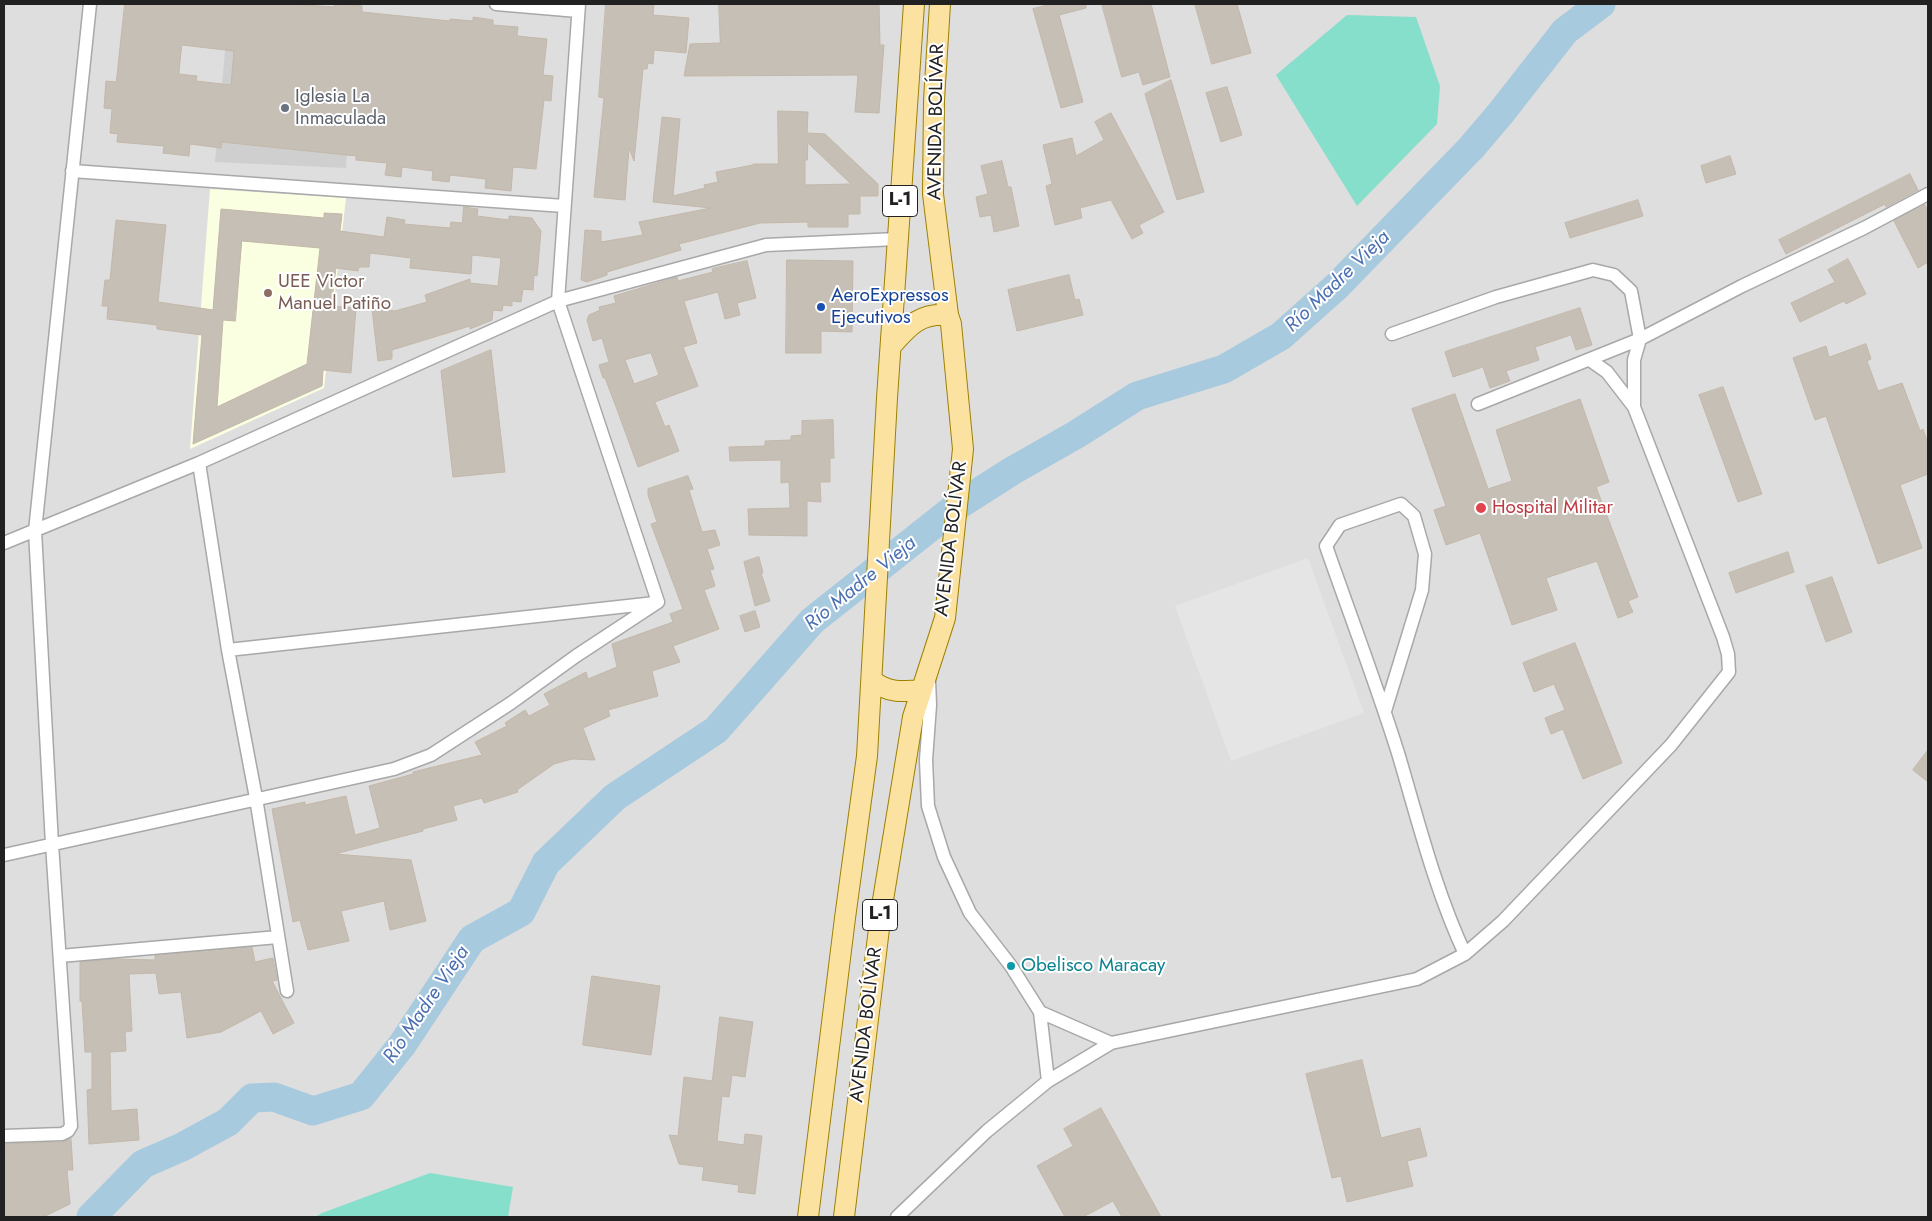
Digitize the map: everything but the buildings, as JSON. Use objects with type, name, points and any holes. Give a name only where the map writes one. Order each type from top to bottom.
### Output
[{"type":"main road","name":"AVENIDA BOLÍVAR","points":[[808,1217],[867,756],[887,398],[914,4]]},
{"type":"main road","name":"AVENIDA BOLÍVAR","points":[[844,1217],[881,912],[914,717],[945,618],[963,449],[933,194],[934,100],[940,4]]},
{"type":"main road","points":[[891,346],[910,325],[928,316],[949,319]]},
{"type":"main road","points":[[872,680],[880,687],[891,691],[921,690]]},
{"type":"street","points":[[4,1136],[62,1134],[68,1131],[71,1126],[52,844],[35,531],[90,4]]},
{"type":"street","points":[[496,4],[578,7],[558,301],[658,602]]},
{"type":"street","points":[[72,170],[564,206]]},
{"type":"street","points":[[1478,404],[1640,339],[1742,286],[1864,228],[1928,194]]},
{"type":"street","points":[[4,544],[199,463],[558,301],[766,245],[897,239]]},
{"type":"street","points":[[1392,334],[1496,297],[1593,270],[1614,275],[1631,291],[1640,339],[1634,360],[1634,407]]},
{"type":"street","points":[[897,1217],[987,1131],[1048,1081],[1111,1043],[1417,978],[1465,954],[1503,921],[1671,745],[1729,672],[1728,654],[1724,637],[1634,407],[1607,372],[1590,360]]},
{"type":"street","points":[[199,463],[228,650],[256,798],[287,991]]},
{"type":"street","points":[[1385,711],[1422,590],[1425,554],[1414,516],[1401,504],[1340,526],[1326,546],[1385,711],[1441,894],[1465,954]]},
{"type":"street","points":[[228,650],[658,602]]},
{"type":"street","points":[[4,854],[394,769],[431,755],[511,703],[576,656],[658,602]]},
{"type":"street","points":[[929,666],[930,706],[926,760],[928,806],[944,857],[970,913],[1011,966],[1040,1012],[1048,1081]]},
{"type":"street","points":[[60,956],[278,937]]},
{"type":"street","points":[[1040,1012],[1111,1043]]},
{"type":"shaded area","points":[[4,4],[1928,4],[1928,1217],[4,1217]]},
{"type":"shaded area","name":"Iglesia La Inmaculada","points":[[226,40],[353,54],[346,168],[215,162]]},
{"type":"shaded area","name":"UEE Victor Manuel Patiño","points":[[210,189],[346,198],[324,388],[190,449]]},
{"type":"shaded area","points":[[1308,558],[1364,713],[1231,761],[1175,606]]},
{"type":"green space","points":[[1347,15],[1416,17],[1440,86],[1437,124],[1357,206],[1276,75]]},
{"type":"green space","points":[[430,1173],[513,1187],[508,1217],[315,1217],[322,1213]]},
{"type":"waterway","name":"Río Madre Vieja","points":[[91,1217],[143,1164],[182,1147],[228,1122],[252,1098],[274,1097],[313,1111],[361,1096],[402,1045],[472,939],[521,912],[546,863],[615,797],[716,730],[812,621],[957,506],[1012,471],[1077,434],[1137,396],[1224,369],[1281,336],[1337,286],[1471,148],[1565,31],[1601,4]]},
{"type":"place","name":"Iglesia La Inmaculada","points":[[285,108]]},
{"type":"place","name":"UEE Victor Manuel Patiño","points":[[268,293]]},
{"type":"place","name":"AeroExpressos Ejecutivos","points":[[821,307]]},
{"type":"place","name":"Hospital Militar","points":[[1481,508]]},
{"type":"place","name":"Obelisco Maracay","points":[[1011,966]]}]
